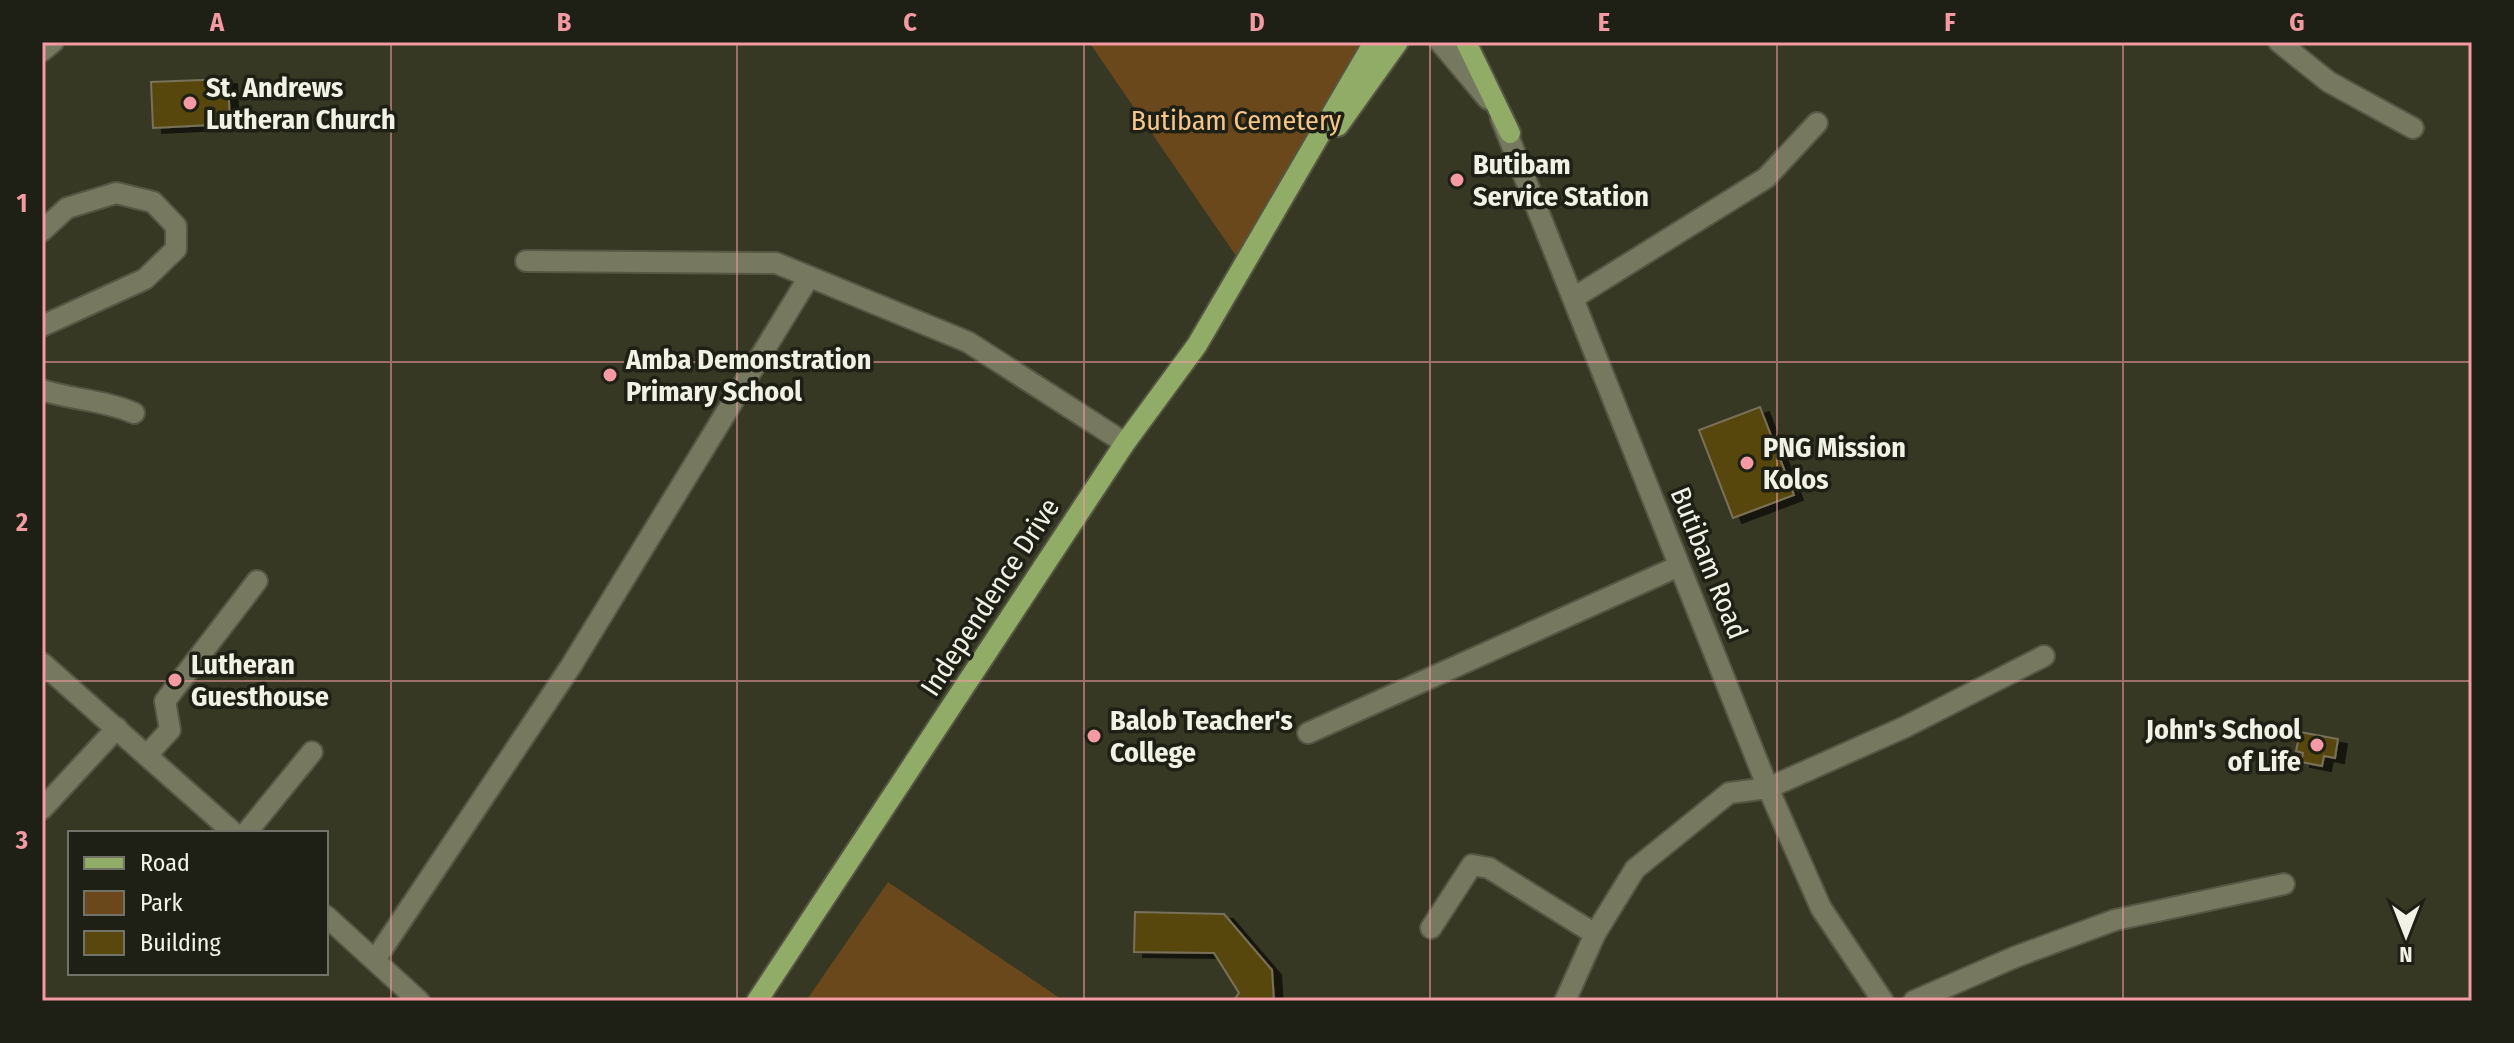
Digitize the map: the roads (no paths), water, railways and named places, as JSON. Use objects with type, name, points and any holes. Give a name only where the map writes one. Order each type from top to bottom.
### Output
[{"type":"main road","points":[[1269,223],[1374,42]]},
{"type":"main road","points":[[1269,223],[1398,42]]},
{"type":"main road","points":[[1466,42],[1510,133]]},
{"type":"main road","name":"Independence Drive","points":[[757,1001],[1125,443],[1197,345],[1269,223]]},
{"type":"street","points":[[42,51],[53,42]]},
{"type":"street","name":"Butibam Road","points":[[1440,42],[1465,68],[1510,133]]},
{"type":"street","name":"Butibam Road","points":[[1456,42],[1510,133],[1768,788],[1821,908],[1883,1001]]},
{"type":"street","points":[[2279,42],[2329,82],[2413,128]]},
{"type":"street","points":[[1575,297],[1766,178],[1817,123]]},
{"type":"street","points":[[42,231],[67,208],[116,193],[153,202],[176,226],[176,249],[145,279],[42,326]]},
{"type":"street","points":[[526,261],[776,263],[968,342],[1125,443]]},
{"type":"street","points":[[375,960],[571,666],[809,277]]},
{"type":"street","points":[[42,390],[71,400],[108,401],[134,413]]},
{"type":"street","points":[[1308,733],[1679,566]]},
{"type":"street","points":[[147,755],[170,730],[165,701],[257,581]]},
{"type":"street","points":[[1565,1001],[1595,934],[1635,869],[1729,793],[1768,788],[1905,727],[2044,656]]},
{"type":"street","points":[[42,663],[232,831]]},
{"type":"street","points":[[42,809],[117,728]]},
{"type":"street","points":[[248,831],[312,752]]},
{"type":"street","points":[[1431,928],[1472,865],[1489,868],[1595,934]]},
{"type":"street","points":[[1914,1001],[2015,957],[2115,920],[2284,884]]},
{"type":"street","points":[[328,918],[419,1001]]},
{"type":"place","name":"St. Andrews Lutheran Church","points":[[190,103]]},
{"type":"place","name":"Butibam Service Station","points":[[1457,180]]},
{"type":"place","name":"Amba Demonstration Primary School","points":[[610,375]]},
{"type":"place","name":"PNG Mission Kolos","points":[[1747,463]]},
{"type":"place","name":"Lutheran Guesthouse","points":[[175,680]]},
{"type":"place","name":"Balob Teacher's College","points":[[1094,736]]},
{"type":"place","name":"John's School of Life","points":[[2317,745]]},
{"type":"park label","name":"Butibam Cemetery","points":[[1236,120]]}]
